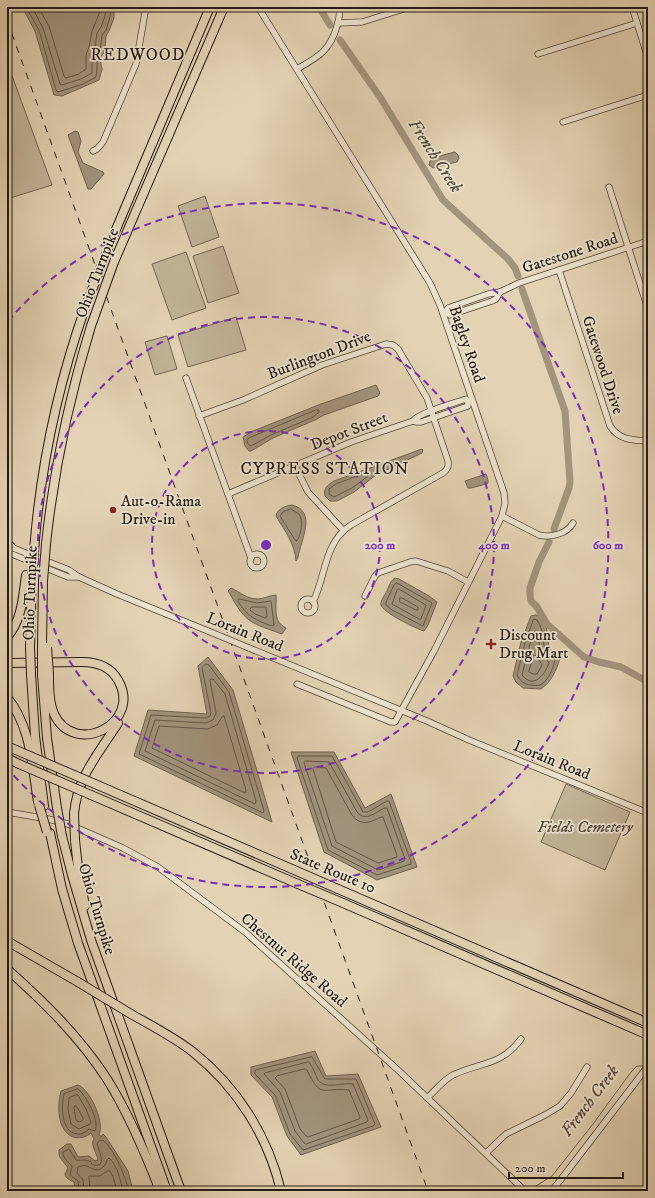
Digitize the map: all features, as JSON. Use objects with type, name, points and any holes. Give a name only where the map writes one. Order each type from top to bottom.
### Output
[{"type":"highway","name":"Ohio Turnpike","points":[[167,1191],[82,956],[48,833],[42,805],[35,736],[31,674],[29,576],[44,470],[55,415],[85,308],[210,7]]},
{"type":"highway","name":"Ohio Turnpike","points":[[180,1191],[91,940],[62,836],[47,738],[44,647],[46,626],[42,605],[51,499],[63,431],[76,377],[114,262],[224,7]]},
{"type":"highway","points":[[7,637],[15,626],[19,617],[29,576]]},
{"type":"highway","points":[[7,662],[94,660],[111,667],[123,682],[126,695],[124,711],[118,724],[84,775],[77,794],[74,814],[75,840],[80,881],[91,932],[91,940]]},
{"type":"highway","points":[[7,662],[82,662],[103,666],[115,675],[122,688],[122,706],[118,717],[106,729],[95,733],[80,734],[68,729],[59,720],[53,709],[46,675]]},
{"type":"highway","points":[[7,697],[18,713],[27,735],[42,805]]},
{"type":"highway","name":"State Route 10","points":[[7,746],[648,1023]]},
{"type":"highway","name":"State Route 10","points":[[7,758],[648,1035]]},
{"type":"highway","points":[[7,941],[173,1038],[209,1066],[230,1088],[248,1112],[262,1138],[274,1166],[281,1191]]},
{"type":"highway","points":[[7,969],[52,1010],[80,1042],[101,1070],[122,1104],[136,1132],[160,1191]]},
{"type":"street","points":[[93,151],[103,142],[136,64],[146,7]]},
{"type":"street","name":"Bagley Road","points":[[258,7],[436,294],[444,313],[470,401],[504,493],[505,503],[502,516],[402,711]]},
{"type":"street","points":[[297,69],[317,58],[328,48],[338,23],[338,7]]},
{"type":"street","points":[[338,23],[362,22],[410,7]]},
{"type":"street","points":[[632,7],[648,58]]},
{"type":"street","points":[[538,54],[637,23]]},
{"type":"street","points":[[563,122],[648,95]]},
{"type":"street","points":[[609,187],[648,308]]},
{"type":"street","name":"Gatestone Road","points":[[444,313],[448,308],[488,294],[500,292],[519,283],[648,242]]},
{"type":"street","name":"Gatewood Drive","points":[[559,270],[610,426],[615,433],[623,438],[648,441]]},
{"type":"street","name":"Burlington Drive","points":[[199,416],[243,400],[322,365],[393,344],[398,349],[425,394],[448,461],[448,465],[446,470],[343,530]]},
{"type":"street","points":[[186,378],[251,558]]},
{"type":"street","name":"Depot Street","points":[[228,494],[351,442],[413,421],[419,422],[434,418],[468,406],[470,401],[466,399],[418,415],[413,421]]},
{"type":"street","points":[[295,466],[306,489],[343,530],[331,547],[313,602]]},
{"type":"street","points":[[502,516],[539,535],[545,536],[552,536],[567,531],[573,523]]},
{"type":"street","name":"Lorain Road","points":[[8,547],[69,570],[79,577],[117,594],[648,813]]},
{"type":"street","points":[[365,596],[378,573],[414,561],[448,571],[468,582]]},
{"type":"street","points":[[297,684],[394,723],[402,711]]},
{"type":"street","name":"Chestnut Ridge Road","points":[[7,812],[68,824],[123,848],[158,867],[245,932],[427,1098],[525,1191]]},
{"type":"street","points":[[427,1098],[453,1075],[501,1058],[515,1047],[521,1039]]},
{"type":"street","points":[[552,1191],[648,1066]]},
{"type":"street","points":[[486,1154],[499,1140],[510,1132],[560,1106],[571,1093],[587,1068]]},
{"type":"green space","points":[[7,62],[52,185],[7,199]]},
{"type":"green space","points":[[205,196],[219,237],[192,247],[178,206]]},
{"type":"green space","points":[[223,246],[239,293],[208,303],[193,256]]},
{"type":"green space","points":[[186,252],[206,308],[172,320],[152,264]]},
{"type":"green space","points":[[236,317],[246,350],[188,367],[178,335]]},
{"type":"green space","points":[[167,336],[177,369],[155,375],[145,342]]},
{"type":"green space","name":"Fields Cemetery","points":[[566,784],[630,812],[605,870],[541,842]]},
{"type":"water","points":[[22,7],[114,7],[114,18],[106,36],[105,51],[100,58],[102,69],[99,80],[62,96],[54,95],[35,31]]},
{"type":"water","points":[[75,131],[78,132],[81,141],[78,152],[83,163],[103,172],[104,174],[91,189],[88,189],[68,135]]},
{"type":"water","points":[[455,152],[459,158],[457,162],[433,168],[429,165],[430,161],[443,155]]},
{"type":"water","points":[[376,385],[380,393],[378,396],[324,415],[273,438],[251,451],[249,451],[245,446],[243,437],[253,431],[321,404]]},
{"type":"water","points":[[422,449],[422,453],[376,475],[354,492],[337,501],[330,501],[325,496],[325,489],[334,481]]},
{"type":"water","points":[[486,474],[488,483],[468,488],[465,481]]},
{"type":"water","points":[[292,505],[300,508],[304,513],[306,520],[306,527],[296,561],[292,543],[276,516],[278,511],[282,508]]},
{"type":"water","points":[[395,578],[429,596],[437,602],[424,631],[393,616],[381,605],[390,584]]},
{"type":"water","points":[[231,588],[247,597],[254,599],[276,595],[277,618],[286,628],[282,634],[257,624],[246,617],[228,591]]},
{"type":"water","points":[[531,616],[540,616],[546,626],[549,648],[560,658],[553,675],[548,683],[541,689],[523,688],[516,682],[513,676],[521,642]]},
{"type":"water","points":[[208,657],[233,690],[272,822],[134,756],[148,710],[207,714],[198,666]]},
{"type":"water","points":[[291,752],[334,752],[365,808],[391,794],[417,867],[377,880],[324,852]]},
{"type":"water","points":[[315,1051],[326,1076],[358,1074],[381,1127],[301,1155],[287,1136],[272,1097],[251,1075],[251,1067]]},
{"type":"water","points":[[78,1085],[83,1088],[92,1099],[100,1122],[99,1134],[101,1137],[103,1134],[106,1137],[128,1171],[133,1191],[75,1191],[74,1182],[66,1177],[65,1174],[68,1168],[60,1158],[59,1150],[67,1144],[71,1144],[78,1157],[89,1156],[95,1161],[98,1160],[93,1146],[94,1139],[91,1133],[83,1137],[73,1137],[68,1134],[61,1123],[59,1104],[61,1091]]},
{"type":"waterway","name":"French Creek","points":[[319,7],[330,25]]},
{"type":"waterway","name":"French Creek","points":[[340,40],[380,97],[443,200],[508,259],[515,268],[518,276]]},
{"type":"waterway","name":"French Creek","points":[[522,289],[565,411],[570,482],[554,529]]},
{"type":"waterway","name":"French Creek","points":[[549,542],[539,562],[530,588],[531,601],[537,607],[547,624],[584,657],[621,667],[648,682]]},
{"type":"waterway","name":"French Creek","points":[[528,1191],[552,1176],[631,1072],[637,1066],[644,1066]]},
{"type":"railway","points":[[7,20],[428,1191]]},
{"type":"place","name":"Aut-o-Rama Drive-in","points":[[113,510]]},
{"type":"place","name":"Discount Drug Mart","points":[[491,644]]},
{"type":"district","name":"REDWOOD","points":[[138,55]]},
{"type":"district","name":"CYPRESS STATION","points":[[325,469]]}]
